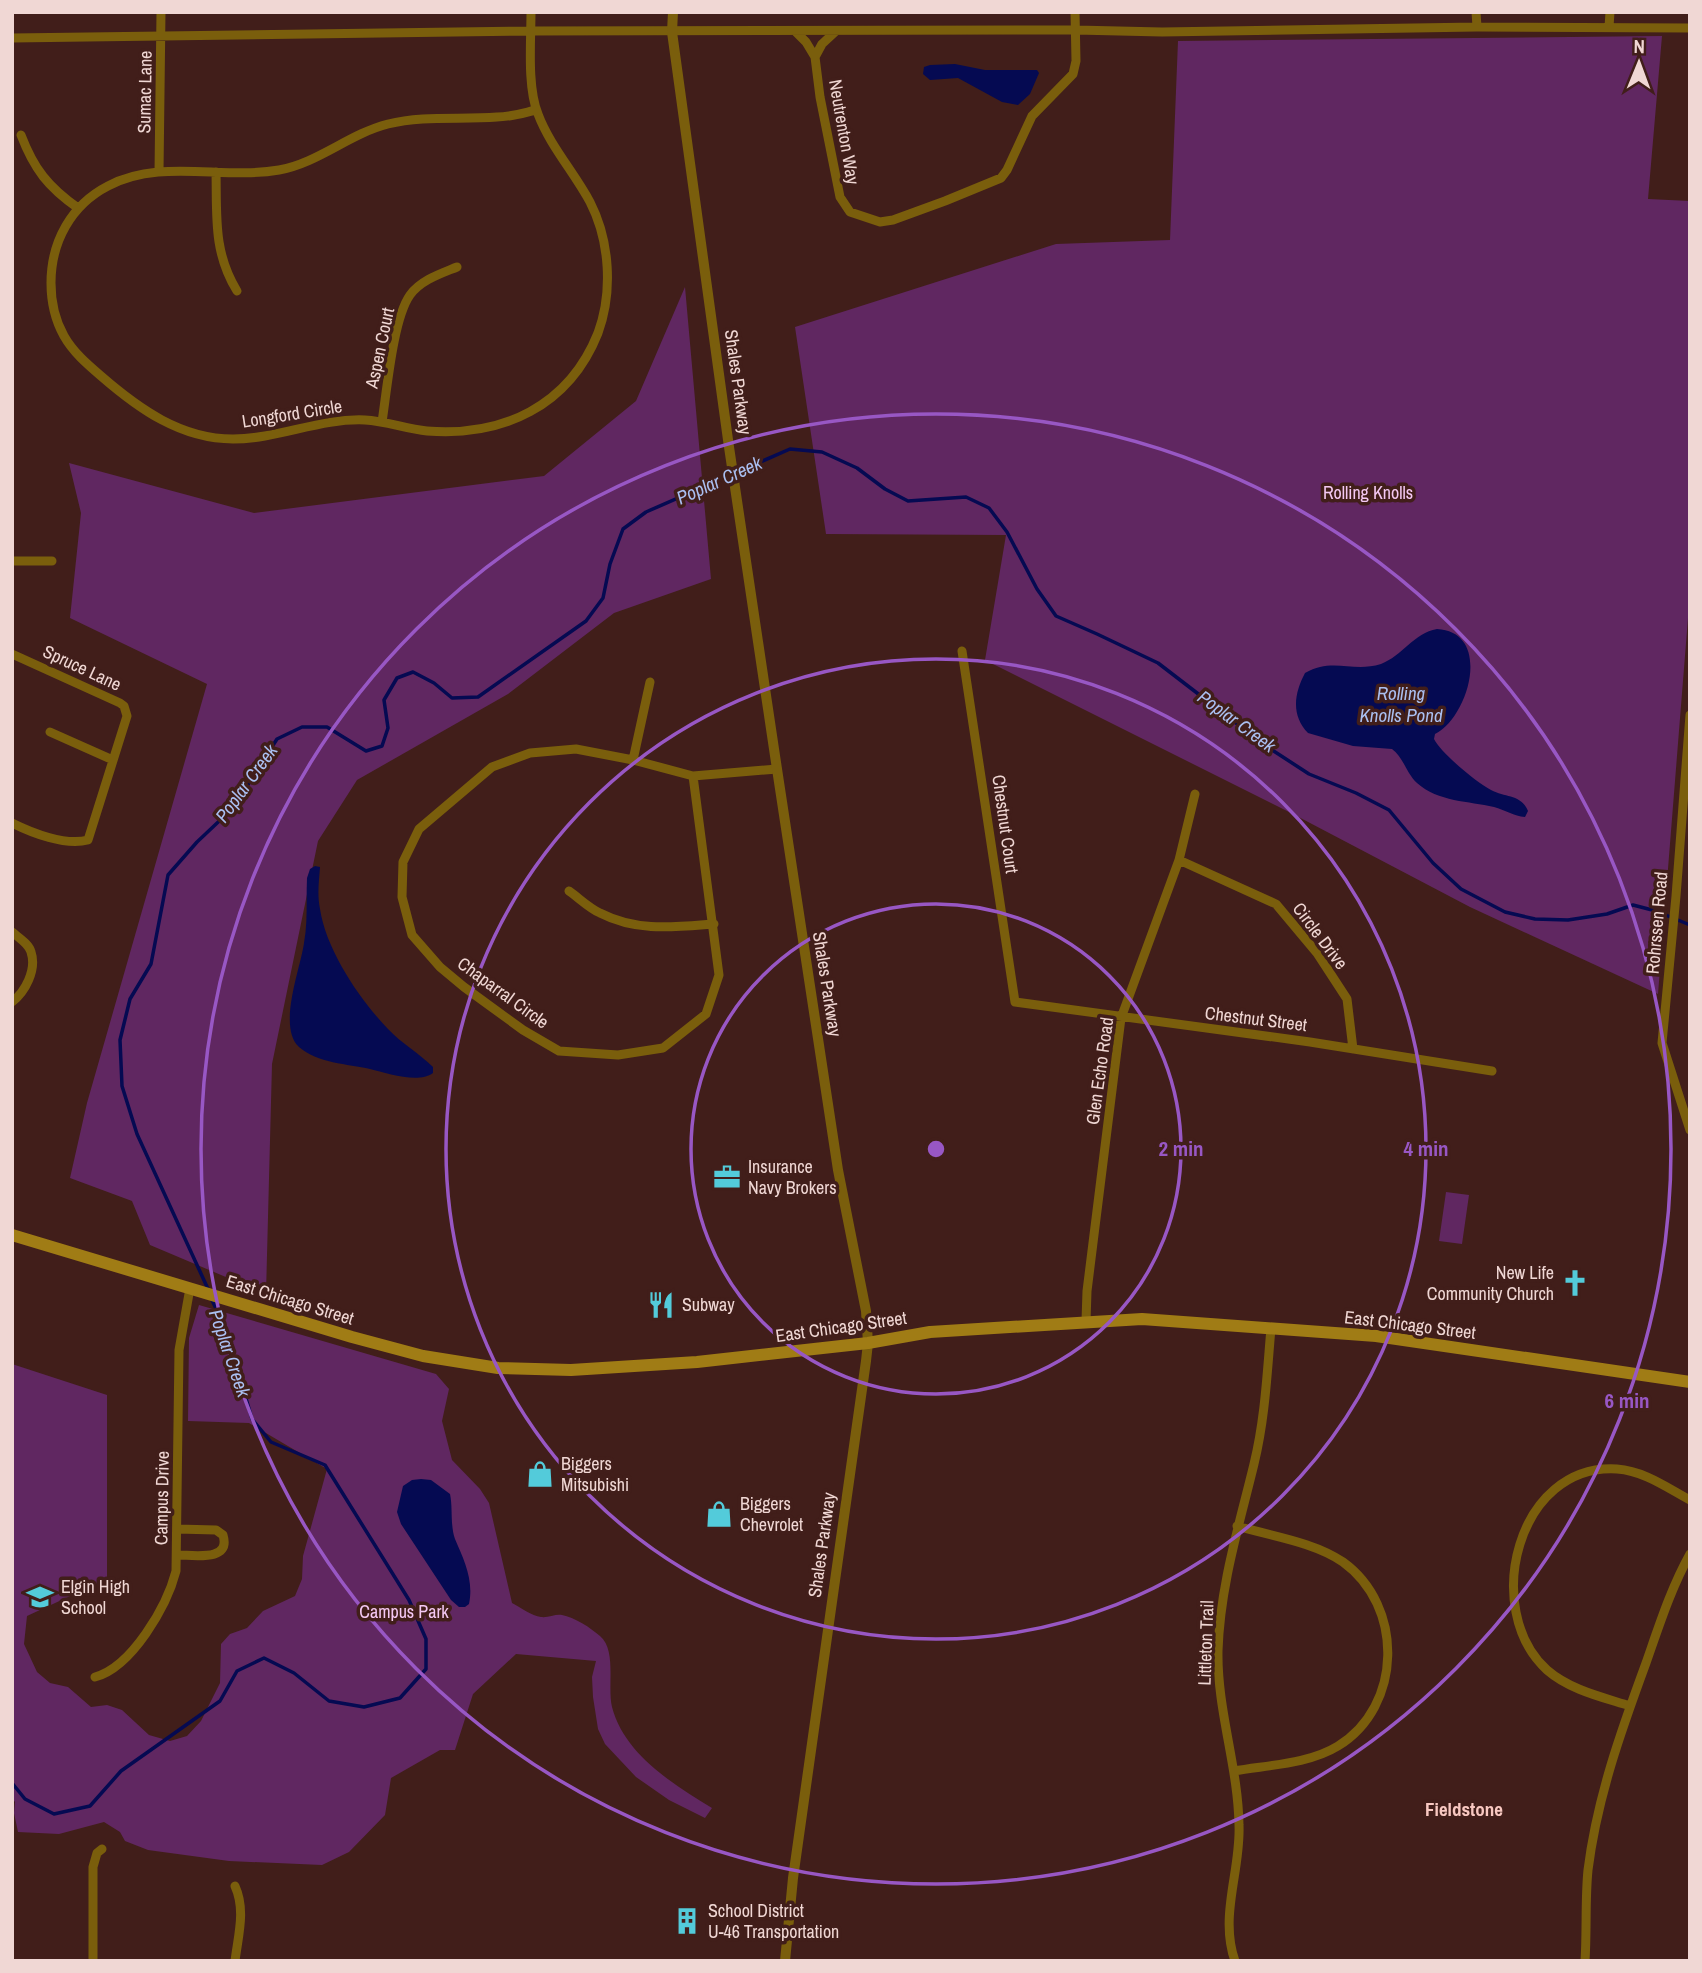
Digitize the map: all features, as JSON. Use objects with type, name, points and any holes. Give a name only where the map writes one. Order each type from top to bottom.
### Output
[{"type":"main road","name":"East Chicago Street","points":[[12,1235],[352,1338],[423,1356],[498,1368],[571,1370],[719,1360],[868,1343],[930,1332],[1142,1319],[1376,1336],[1690,1382]]},
{"type":"street","name":"Sumac Lane","points":[[159,172],[162,12]]},
{"type":"street","points":[[531,12],[536,110]]},
{"type":"street","name":"Shales Parkway","points":[[673,12],[672,32],[729,447],[838,1170],[866,1311],[868,1343],[793,1878],[785,1961]]},
{"type":"street","name":"Neutrenton Way","points":[[815,57],[820,97],[840,197],[850,212],[880,222],[893,220],[1001,178],[1032,116],[1073,75],[1076,61],[1075,12]]},
{"type":"street","points":[[1476,12],[1477,27]]},
{"type":"street","points":[[1609,27],[1610,12]]},
{"type":"street","points":[[12,38],[531,31],[1076,30],[1162,33],[1477,27],[1690,28]]},
{"type":"street","points":[[794,31],[806,42],[815,57]]},
{"type":"street","points":[[815,57],[822,44],[836,31]]},
{"type":"street","name":"Longford Circle","points":[[536,110],[553,144],[590,203],[603,239],[606,299],[603,316],[590,349],[573,376],[559,391],[521,418],[479,431],[421,430],[382,422],[335,421],[235,439],[195,434],[152,415],[80,358],[62,333],[52,304],[51,278],[55,248],[62,231],[78,208],[110,184],[159,172],[216,172],[292,167],[386,125],[437,118],[501,117],[536,110]]},
{"type":"street","points":[[22,135],[31,160],[42,176],[78,208]]},
{"type":"street","points":[[216,172],[218,244],[226,272],[236,291]]},
{"type":"street","name":"Aspen Court","points":[[382,422],[397,332],[405,304],[420,285],[457,267]]},
{"type":"street","points":[[12,561],[52,561]]},
{"type":"street","name":"Chestnut Court","points":[[962,651],[1015,1002]]},
{"type":"street","name":"Spruce Lane","points":[[12,654],[124,706],[127,716],[113,760]]},
{"type":"street","points":[[633,760],[650,682]]},
{"type":"street","name":"Rohrssen Road","points":[[1690,715],[1662,1043],[1690,1129]]},
{"type":"street","points":[[12,823],[59,839],[85,841],[90,836],[113,760],[50,732]]},
{"type":"street","name":"Chaparral Circle","points":[[693,776],[719,975],[706,1014],[663,1048],[618,1055],[559,1051],[523,1030],[456,981],[412,935],[402,897],[403,862],[419,829],[492,768],[530,753],[576,749],[693,776],[777,769]]},
{"type":"street","name":"Glen Echo Road","points":[[1086,1321],[1087,1291],[1121,1018],[1179,860],[1195,794]]},
{"type":"street","name":"Circle Drive","points":[[1179,860],[1276,904],[1317,953],[1347,999],[1353,1049]]},
{"type":"street","points":[[569,891],[598,912],[627,925],[657,928],[714,924]]},
{"type":"street","points":[[12,932],[32,953],[30,976],[24,991],[12,1002]]},
{"type":"street","name":"Chestnut Street","points":[[1015,1002],[1492,1070]]},
{"type":"street","name":"Campus Drive","points":[[95,1677],[112,1671],[119,1664],[161,1613],[172,1586],[177,1555],[179,1350],[190,1288]]},
{"type":"street","name":"Littleton Trail","points":[[1235,1961],[1228,1927],[1239,1825],[1234,1771],[1220,1697],[1218,1652],[1225,1587],[1263,1421],[1271,1328]]},
{"type":"street","points":[[1630,1706],[1566,1684],[1544,1668],[1534,1655],[1516,1619],[1513,1600],[1516,1562],[1521,1542],[1531,1518],[1553,1489],[1590,1472],[1614,1469],[1630,1471],[1649,1477],[1690,1500]]},
{"type":"street","points":[[1234,1771],[1298,1760],[1337,1746],[1352,1735],[1371,1712],[1383,1687],[1388,1657],[1384,1618],[1370,1589],[1359,1575],[1342,1561],[1326,1553],[1237,1527]]},
{"type":"street","points":[[177,1529],[215,1530],[223,1535],[225,1541],[223,1550],[218,1554],[177,1555]]},
{"type":"street","points":[[1586,1961],[1586,1908],[1592,1842],[1611,1761],[1667,1604],[1690,1554]]},
{"type":"street","points":[[93,1961],[93,1867],[97,1853],[102,1849]]},
{"type":"street","points":[[235,1886],[240,1895],[241,1912],[235,1961]]},
{"type":"green space","name":"Rolling Knolls","points":[[1662,36],[1648,199],[1690,201],[1690,593],[1658,994],[1470,907],[1291,813],[985,660],[1006,535],[826,534],[795,327],[1056,244],[1170,240],[1178,41]]},
{"type":"green space","points":[[685,287],[711,579],[614,613],[508,694],[357,780],[318,841],[272,1064],[266,1294],[150,1245],[132,1201],[70,1178],[87,1103],[207,684],[70,618],[81,513],[69,463],[254,513],[544,476],[636,401]]},
{"type":"green space","points":[[1446,1192],[1469,1195],[1462,1244],[1439,1241]]},
{"type":"green space","name":"Campus Park","points":[[199,1305],[436,1374],[449,1389],[442,1421],[452,1460],[480,1489],[489,1503],[512,1603],[537,1616],[567,1616],[600,1636],[605,1642],[610,1659],[611,1699],[618,1724],[639,1754],[652,1766],[712,1808],[705,1818],[669,1800],[636,1777],[605,1744],[598,1729],[593,1697],[592,1677],[596,1661],[516,1654],[473,1694],[455,1750],[440,1750],[391,1778],[385,1815],[349,1852],[322,1865],[229,1861],[148,1850],[125,1841],[120,1832],[104,1822],[59,1834],[18,1832],[15,1802],[12,1798],[12,1364],[107,1395],[107,1579],[27,1616],[24,1644],[37,1672],[50,1683],[68,1687],[91,1707],[107,1705],[122,1710],[149,1735],[170,1741],[187,1736],[201,1721],[220,1683],[221,1644],[230,1634],[247,1628],[263,1611],[295,1596],[302,1579],[303,1556],[327,1469],[249,1423],[188,1421],[189,1338]]},
{"type":"water","points":[[955,64],[985,70],[1037,70],[1039,73],[1030,94],[1018,105],[1002,102],[958,78],[930,80],[923,74],[924,67],[930,65]]},
{"type":"water","name":"Rolling Knolls Pond","points":[[1437,629],[1454,634],[1465,644],[1470,659],[1470,676],[1458,711],[1447,725],[1435,734],[1434,739],[1451,759],[1477,781],[1497,793],[1521,802],[1528,811],[1525,817],[1434,794],[1413,779],[1392,749],[1353,746],[1308,733],[1299,719],[1297,696],[1305,673],[1325,666],[1361,667],[1381,664],[1422,635]]},
{"type":"water","points":[[320,867],[319,898],[323,925],[346,973],[377,1017],[433,1067],[433,1073],[411,1078],[333,1062],[306,1052],[293,1038],[290,1012],[305,935],[307,878],[310,869]]},
{"type":"water","points":[[412,1480],[431,1480],[450,1494],[453,1534],[469,1578],[469,1604],[465,1607],[459,1607],[451,1600],[401,1524],[397,1512],[403,1486]]},
{"type":"waterway","name":"Poplar Creek","points":[[208,1289],[137,1134],[122,1086],[120,1040],[130,999],[151,964],[168,875],[197,842],[233,808],[277,739],[302,727],[327,727],[366,751],[382,746],[388,728],[384,700],[397,678],[413,672],[434,683],[452,698],[478,697],[586,621],[603,598],[610,564],[623,529],[646,512],[790,449],[822,452],[857,468],[885,489],[908,501],[966,497],[989,508],[1007,532],[1037,589],[1056,616],[1158,663],[1266,746],[1309,774],[1389,810],[1433,863],[1461,889],[1505,912],[1535,919],[1568,920],[1607,914],[1633,905],[1690,925]]},
{"type":"waterway","name":"Poplar Creek","points":[[12,1783],[25,1799],[54,1814],[90,1806],[121,1771],[220,1701],[237,1671],[264,1658],[294,1673],[329,1701],[364,1707],[400,1698],[426,1669],[426,1639],[409,1600],[325,1465],[271,1442],[252,1419],[226,1330],[212,1300]]},
{"type":"place","name":"Insurance Navy Brokers","points":[[727,1177]]},
{"type":"place","name":"New Life Community Church","points":[[1575,1283]]},
{"type":"place","name":"Subway","points":[[661,1305]]},
{"type":"place","name":"Biggers Mitsubishi","points":[[540,1474]]},
{"type":"place","name":"Biggers Chevrolet","points":[[719,1514]]},
{"type":"place","name":"Elgin High School","points":[[40,1597]]},
{"type":"place","name":"School District U-46 Transportation","points":[[687,1921]]},
{"type":"district","name":"Fieldstone","points":[[1464,1809]]}]
